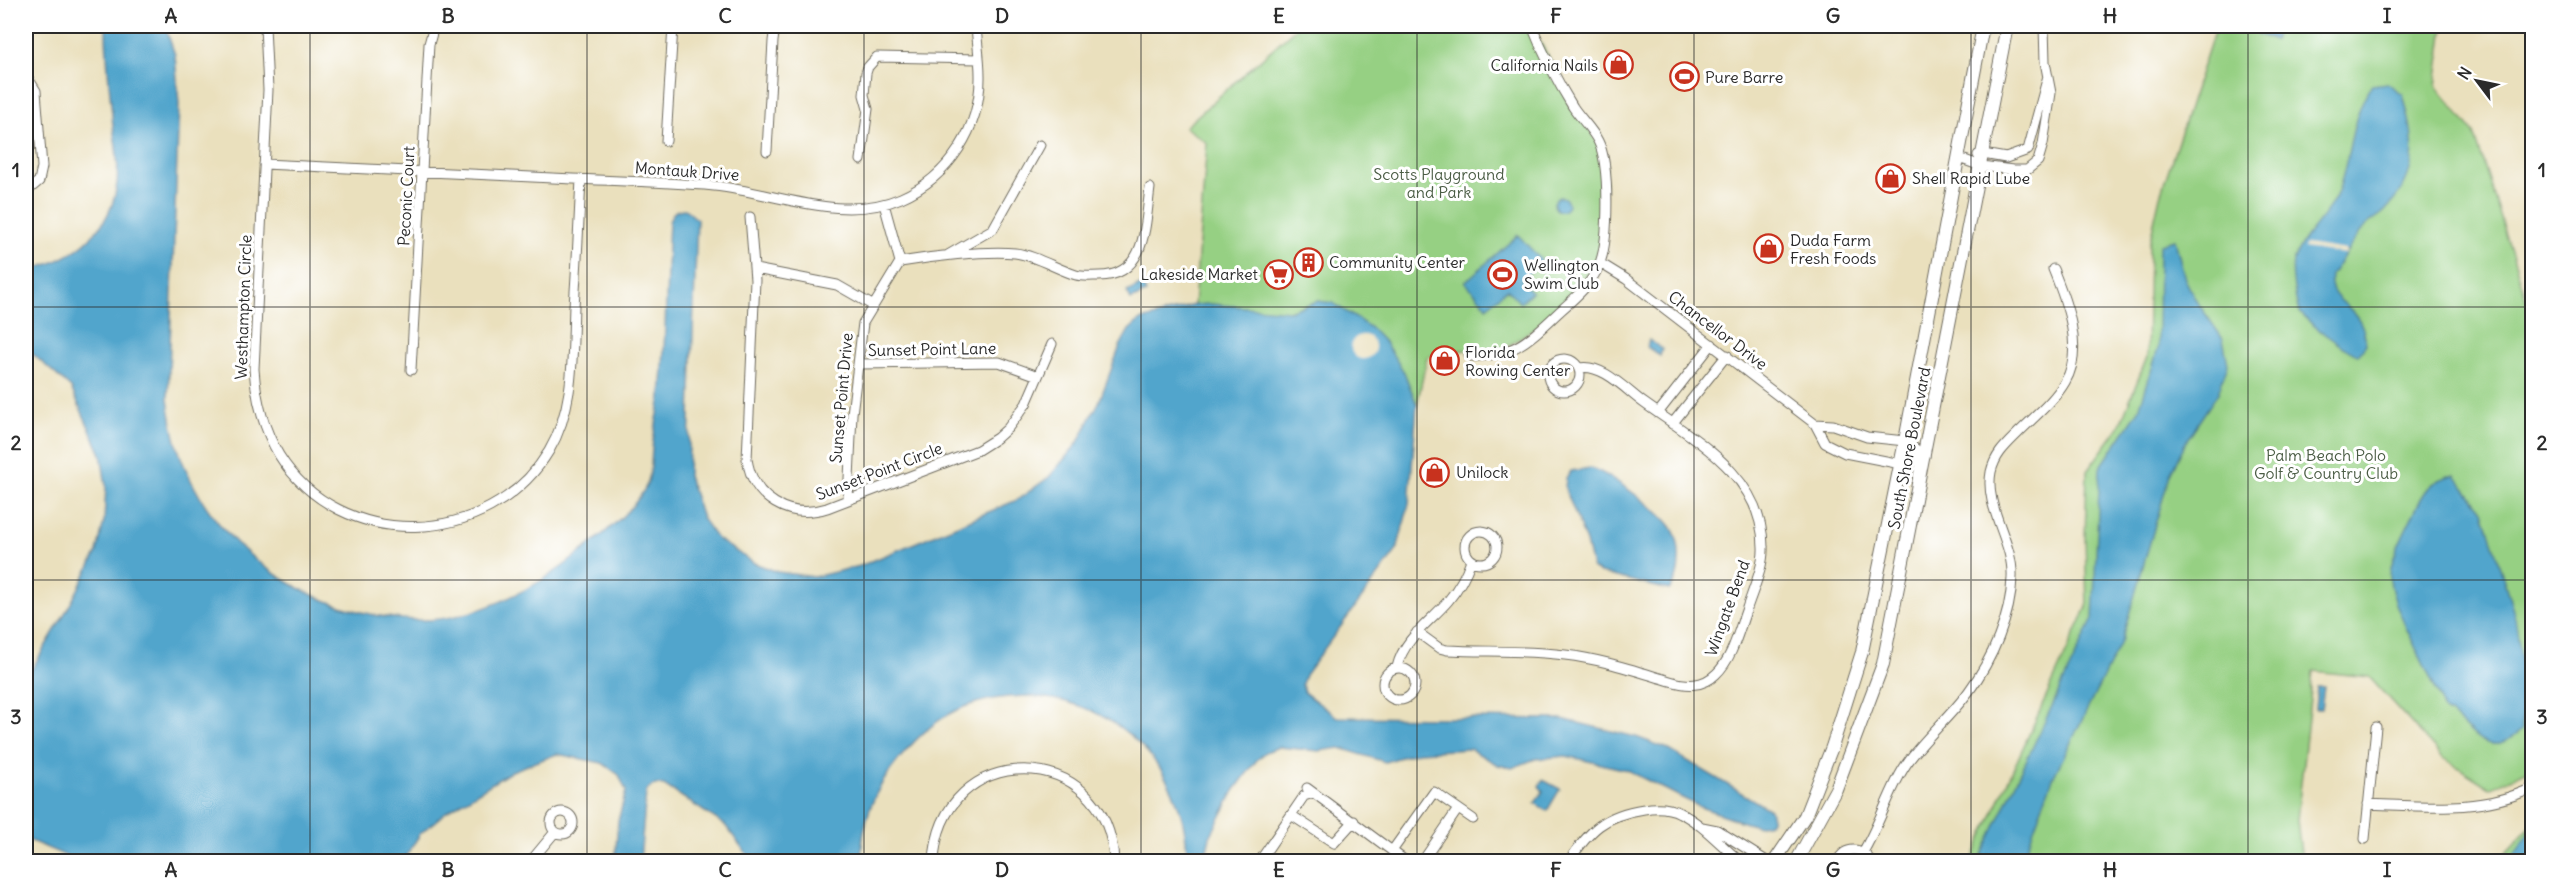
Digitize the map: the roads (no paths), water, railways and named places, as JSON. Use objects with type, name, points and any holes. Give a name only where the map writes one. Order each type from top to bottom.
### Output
[{"type":"street","name":"Westhampton Circle","points":[[265,26],[268,90],[254,369],[258,404],[270,438],[288,468],[325,501],[369,522],[411,528],[453,523],[492,507],[528,478],[555,440],[567,405],[571,384],[581,179]]},
{"type":"street","name":"Peconic Court","points":[[411,370],[429,44],[434,26]]},
{"type":"street","points":[[666,141],[673,26]]},
{"type":"street","points":[[768,151],[773,41],[774,34],[783,26]]},
{"type":"street","name":"Montauk Drive","points":[[264,164],[713,186],[834,208],[884,204],[901,198],[930,180],[948,162],[963,141],[976,109],[980,84],[976,26]]},
{"type":"street","points":[[1469,357],[1488,357],[1511,352],[1529,340],[1586,288],[1600,263],[1606,219],[1606,169],[1598,141],[1574,108],[1543,54],[1532,26]]},
{"type":"street","name":"South Shore Boulevard","points":[[1774,861],[1805,816],[1832,747],[1859,663],[1963,158],[1983,26]]},
{"type":"street","name":"South Shore Boulevard","points":[[1796,861],[1836,789],[1883,664],[2007,26]]},
{"type":"street","points":[[1963,158],[2026,170],[2037,161],[2043,144],[2051,93],[2044,26]]},
{"type":"street","points":[[861,160],[868,109],[864,95],[866,73],[872,61],[877,57],[979,59]]},
{"type":"street","points":[[26,75],[36,91],[42,167],[39,181],[26,192]]},
{"type":"street","points":[[1982,160],[2006,158],[2028,150],[2048,76]]},
{"type":"street","points":[[945,256],[993,229],[1040,145]]},
{"type":"street","points":[[884,204],[900,262],[945,256],[1016,253],[1078,276],[1114,274],[1128,268],[1138,255],[1143,239],[1150,188]]},
{"type":"street","name":"Sunset Point Circle","points":[[750,217],[755,269],[747,452],[750,473],[766,497],[791,510],[813,512],[991,443],[1018,417],[1052,344]]},
{"type":"street","name":"Sunset Point Drive","points":[[848,500],[852,414],[860,364],[863,323],[900,262]]},
{"type":"street","name":"Chancellor Drive","points":[[1600,263],[1626,279],[1815,424],[1826,443],[1845,453],[1901,464],[1925,456]]},
{"type":"street","points":[[755,269],[837,285],[872,305]]},
{"type":"street","points":[[1863,852],[1908,760],[1969,691],[1990,657],[2005,619],[2013,578],[2010,556],[1990,489],[1991,471],[2000,450],[2066,381],[2073,334],[2069,308],[2053,269]]},
{"type":"street","points":[[1658,413],[1712,344]]},
{"type":"street","points":[[1672,424],[1727,355]]},
{"type":"street","name":"Sunset Point Lane","points":[[860,364],[999,362],[1038,376]]},
{"type":"street","name":"Wingate Bend","points":[[1417,632],[1439,648],[1447,650],[1565,655],[1613,663],[1689,687],[1715,675],[1734,644],[1753,591],[1764,549],[1760,520],[1749,494],[1730,466],[1597,369],[1579,368]]},
{"type":"street","points":[[1676,390],[1691,401]]},
{"type":"street","name":"Chancellor Drive","points":[[1815,424],[1833,425],[1867,437],[1905,441]]},
{"type":"street","points":[[1905,441],[1925,456]]},
{"type":"street","points":[[1397,667],[1402,653],[1417,632],[1448,601],[1471,560]]},
{"type":"street","points":[[2365,839],[2376,728]]},
{"type":"street","points":[[934,861],[936,841],[942,820],[958,797],[969,787],[994,774],[1022,768],[1050,772],[1084,791],[1105,819],[1110,832],[1114,861]]},
{"type":"street","points":[[2368,804],[2466,806],[2499,801],[2532,788]]},
{"type":"street","points":[[1259,861],[1310,790],[1407,861]]},
{"type":"street","points":[[1392,850],[1434,792],[1473,819]]},
{"type":"street","points":[[1568,861],[1594,828],[1613,816],[1629,811],[1669,808],[1702,828],[1741,861]]},
{"type":"street","points":[[1422,861],[1458,809]]},
{"type":"street","points":[[1291,815],[1334,843],[1354,821]]},
{"type":"street","points":[[1702,828],[1717,830],[1768,861]]},
{"type":"street","points":[[530,861],[555,832]]},
{"type":"street","points":[[1837,861],[1846,851],[1863,852],[1871,861]]},
{"type":"water","points":[[106,26],[165,26],[175,55],[179,104],[168,399],[181,457],[201,498],[222,527],[248,553],[277,576],[310,593],[344,607],[379,616],[416,620],[460,615],[504,600],[546,578],[608,530],[627,512],[642,493],[651,471],[652,448],[663,374],[669,222],[673,214],[679,210],[685,209],[697,219],[688,476],[702,518],[717,539],[754,563],[778,572],[814,577],[860,566],[1017,500],[1049,477],[1077,444],[1099,402],[1120,346],[1129,330],[1139,321],[1194,305],[1211,304],[1289,311],[1318,301],[1333,303],[1371,328],[1386,344],[1404,372],[1417,405],[1409,504],[1397,550],[1305,675],[1302,684],[1304,692],[1337,717],[1562,719],[1636,737],[1666,748],[1770,810],[1772,818],[1769,823],[1757,826],[1746,823],[1700,807],[1627,770],[1566,756],[1535,759],[1512,768],[1498,765],[1470,749],[1418,752],[1385,762],[1340,748],[1319,751],[1279,747],[1266,752],[1256,761],[1234,791],[1210,837],[1204,861],[1187,861],[1182,819],[1168,782],[1146,750],[1117,725],[1083,707],[1045,698],[1005,697],[954,711],[929,728],[907,750],[876,793],[864,832],[861,861],[752,861],[725,825],[664,785],[658,785],[651,787],[646,793],[640,861],[615,861],[618,821],[626,791],[619,775],[602,763],[557,754],[512,771],[446,812],[420,834],[403,861],[78,861],[26,839],[26,679],[71,603],[97,552],[104,521],[106,486],[101,454],[71,388],[26,348],[26,270],[57,261],[84,244],[95,233],[112,206],[118,166],[108,76]]},
{"type":"water","points":[[2253,26],[2278,26],[2274,41],[2258,34]]},
{"type":"water","points":[[2387,83],[2403,94],[2412,141],[2410,169],[2397,197],[2385,211],[2362,230],[2331,275],[2332,289],[2335,294],[2353,312],[2362,326],[2366,344],[2358,355],[2327,336],[2300,312],[2294,287],[2293,262],[2302,243],[2329,208],[2339,189],[2356,121],[2365,96],[2372,85]]},
{"type":"water","points":[[1561,197],[1566,199],[1568,204],[1566,209],[1561,211],[1556,209],[1554,204],[1556,199]]},
{"type":"water","points":[[1518,235],[1542,261],[1521,280],[1532,292],[1520,303],[1507,289],[1487,307],[1465,282]]},
{"type":"water","points":[[2175,240],[2185,279],[2196,300],[2223,339],[2228,364],[2218,393],[2188,438],[2170,474],[2121,642],[2053,778],[2022,861],[1979,861],[2093,619],[2100,468],[2139,410],[2158,349],[2159,244]]},
{"type":"water","points":[[1142,284],[1146,293],[1131,300],[1127,292]]},
{"type":"water","points":[[1649,340],[1662,349],[1660,356],[1647,347]]},
{"type":"water","points":[[1590,468],[1609,477],[1634,494],[1667,521],[1672,528],[1678,543],[1679,560],[1676,577],[1669,590],[1600,573],[1592,568],[1586,542],[1565,488],[1566,478],[1571,471]]},
{"type":"water","points":[[2455,475],[2483,511],[2515,617],[2521,659],[2522,730],[2498,744],[2489,744],[2481,740],[2444,711],[2392,591],[2390,571],[2392,563],[2417,506],[2434,483]]},
{"type":"water","points":[[2317,687],[2324,687],[2321,709],[2315,709]]},
{"type":"water","points":[[1543,780],[1560,789],[1547,811],[1535,803],[1543,791],[1539,786]]},
{"type":"water","points":[[2532,830],[2532,861],[2509,862]]},
{"type":"place","name":"California Nails","points":[[1619,65]]},
{"type":"place","name":"Pure Barre","points":[[1684,77]]},
{"type":"place","name":"Shell Rapid Lube","points":[[1891,178]]},
{"type":"place","name":"Duda Farm Fresh Foods","points":[[1769,249]]},
{"type":"place","name":"Community Center","points":[[1308,262]]},
{"type":"place","name":"Lakeside Market","points":[[1279,274]]},
{"type":"place","name":"Wellington Swim Club","points":[[1503,274]]},
{"type":"place","name":"Florida Rowing Center","points":[[1444,361]]},
{"type":"place","name":"Unilock","points":[[1435,472]]},
{"type":"park label","name":"Scotts Playground and Park","points":[[1439,183]]},
{"type":"park label","name":"Palm Beach Polo Golf & Country Club","points":[[2326,464]]}]
